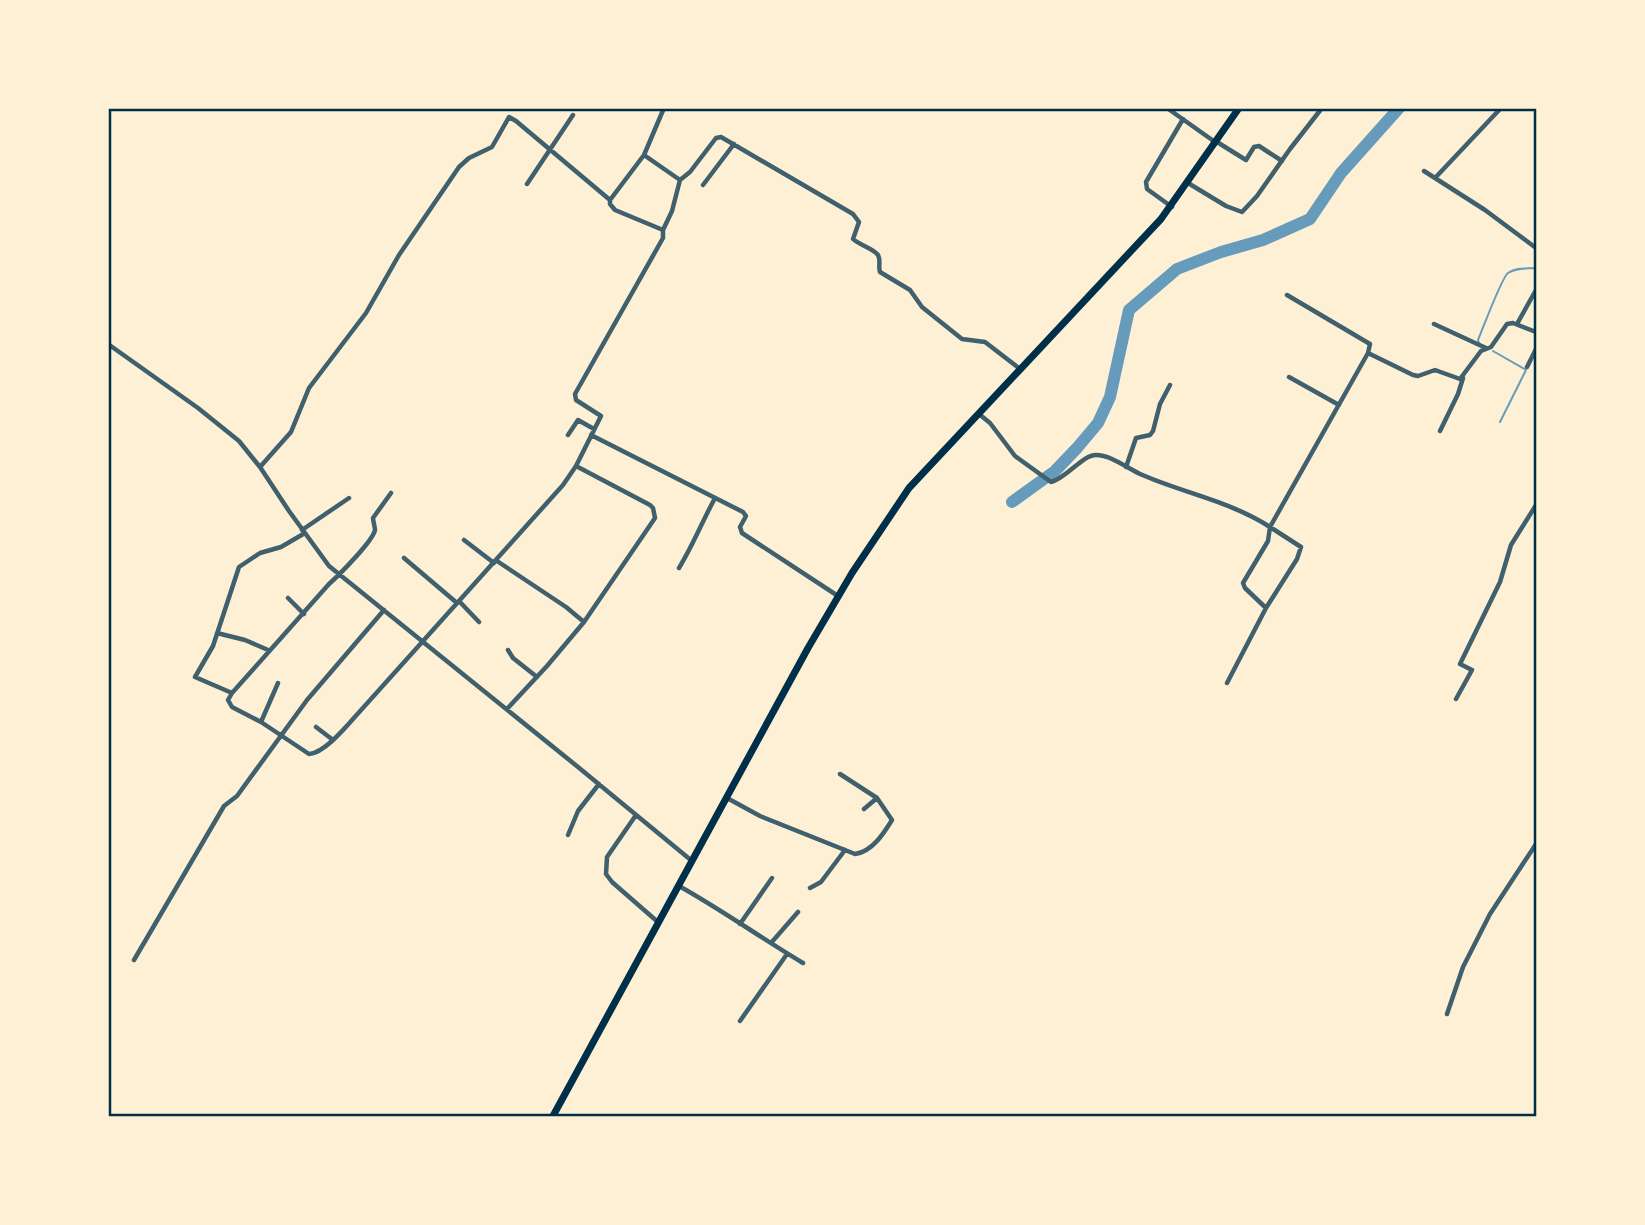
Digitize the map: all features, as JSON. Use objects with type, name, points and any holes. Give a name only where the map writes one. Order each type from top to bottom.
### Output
[{"type":"main road","points":[[553,1116],[727,798],[764,725],[838,596],[904,494],[1172,207],[1239,108]]},
{"type":"street","points":[[610,200],[644,155],[664,108]]},
{"type":"street","points":[[1167,108],[1246,160],[1254,147],[1259,146],[1282,161]]},
{"type":"street","points":[[1188,183],[1241,212],[1257,196],[1322,108]]},
{"type":"street","points":[[1435,178],[1501,108]]},
{"type":"street","points":[[527,184],[573,115]]},
{"type":"street","points":[[260,467],[291,432],[309,388],[366,313],[399,255],[464,162],[492,147],[509,117],[514,118],[610,200],[615,210],[663,230]]},
{"type":"street","points":[[1172,207],[1147,189],[1146,182],[1183,119]]},
{"type":"street","points":[[391,493],[373,518],[375,530],[371,538],[340,575],[268,650],[228,700],[232,707],[312,755],[333,740],[558,491],[576,466],[600,415],[576,400],[575,394],[663,238],[663,230],[672,211],[680,180],[690,172],[717,136],[853,214],[859,222],[853,239],[877,254],[880,272],[910,290],[922,307],[962,340],[985,342],[1020,370]]},
{"type":"street","points":[[703,186],[734,144]]},
{"type":"street","points":[[644,155],[680,180]]},
{"type":"street","points":[[1424,172],[1536,248]]},
{"type":"street","points":[[1517,324],[1536,290]]},
{"type":"street","points":[[1266,608],[1243,583],[1268,541],[1270,527],[1368,353],[1370,344],[1287,295]]},
{"type":"street","points":[[1434,324],[1487,349]]},
{"type":"street","points":[[1440,431],[1463,377],[1476,356],[1487,349],[1507,324],[1517,324],[1536,332]]},
{"type":"street","points":[[108,344],[239,441],[322,558],[340,575],[692,861]]},
{"type":"street","points":[[1527,367],[1536,349]]},
{"type":"street","points":[[1368,353],[1413,375],[1435,370],[1456,378],[1463,377]]},
{"type":"street","points":[[1289,377],[1339,405]]},
{"type":"street","points":[[1126,467],[1136,438],[1150,435],[1153,431],[1160,404],[1170,385]]},
{"type":"street","points":[[979,414],[990,423],[1015,456],[1051,482],[1062,478],[1092,455],[1102,456],[1240,510],[1301,547],[1297,559],[1266,608],[1227,683]]},
{"type":"street","points":[[568,435],[577,421],[594,429]]},
{"type":"street","points":[[591,435],[745,514],[746,518],[740,527],[742,533],[838,596]]},
{"type":"street","points":[[507,709],[584,622],[653,523],[655,513],[650,505],[576,466]]},
{"type":"street","points":[[232,692],[195,677],[210,652],[239,567],[260,553],[281,547],[349,498]]},
{"type":"street","points":[[679,568],[715,498]]},
{"type":"street","points":[[1456,699],[1472,670],[1460,664],[1500,582],[1511,545],[1536,505]]},
{"type":"street","points":[[464,540],[566,607],[584,622]]},
{"type":"street","points":[[404,558],[480,622]]},
{"type":"street","points":[[288,598],[304,614]]},
{"type":"street","points":[[134,960],[221,810],[237,796],[307,700],[384,610]]},
{"type":"street","points":[[217,633],[246,640],[268,650]]},
{"type":"street","points":[[508,650],[513,658],[537,677]]},
{"type":"street","points":[[261,722],[278,683]]},
{"type":"street","points":[[316,727],[333,740]]},
{"type":"street","points":[[727,798],[760,816],[855,854],[866,851],[883,835],[892,820],[877,798],[841,774]]},
{"type":"street","points":[[568,835],[578,811],[599,784]]},
{"type":"street","points":[[864,809],[877,798]]},
{"type":"street","points":[[636,815],[609,853],[605,870],[612,882],[659,923]]},
{"type":"street","points":[[1447,1014],[1468,957],[1490,914],[1536,844]]},
{"type":"street","points":[[810,888],[821,882],[845,850]]},
{"type":"street","points":[[740,924],[772,878]]},
{"type":"street","points":[[679,886],[803,963]]},
{"type":"street","points":[[771,943],[798,912]]},
{"type":"street","points":[[740,1021],[787,954]]},
{"type":"waterway","points":[[1012,502],[1055,471],[1098,423],[1110,397],[1129,310],[1177,269],[1263,240],[1310,219],[1341,173],[1399,108]]},
{"type":"waterway","points":[[1479,343],[1497,293],[1508,273],[1536,268]]},
{"type":"waterway","points":[[1493,351],[1526,370],[1500,422]]}]
